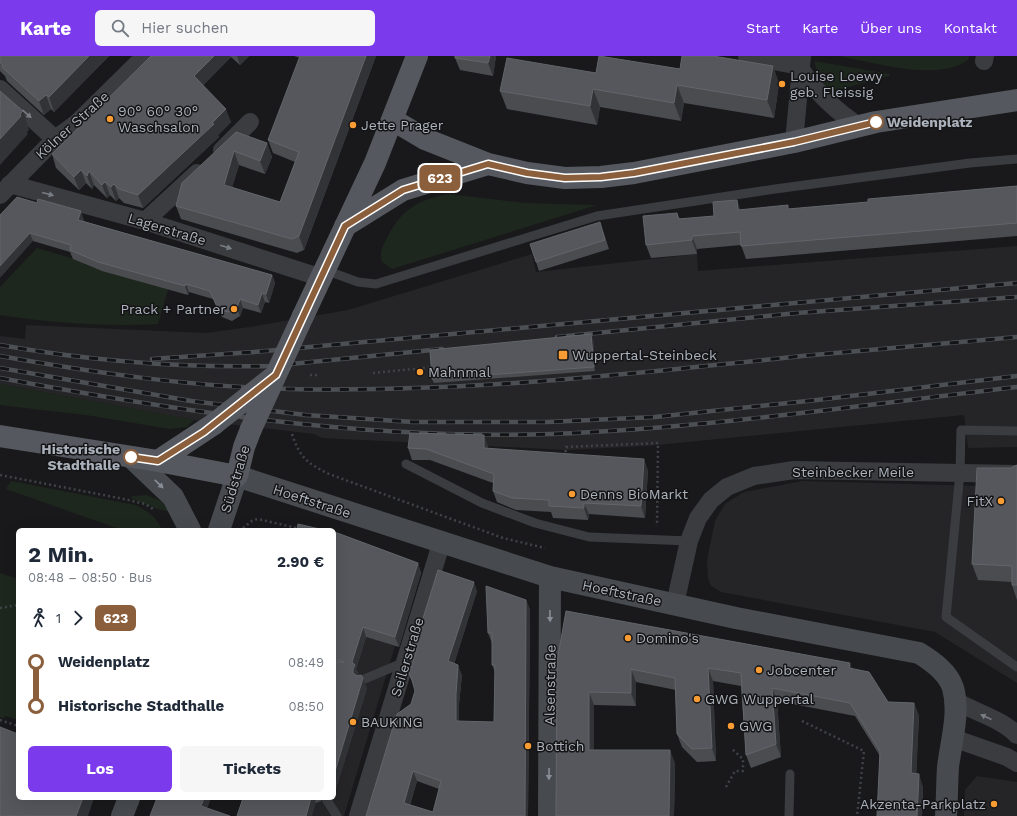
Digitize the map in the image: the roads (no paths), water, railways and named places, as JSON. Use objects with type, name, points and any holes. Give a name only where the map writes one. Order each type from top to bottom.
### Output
[{"type":"main road","points":[[158,461],[214,424],[276,375],[324,274],[393,120],[417,56]]},
{"type":"main road","points":[[393,120],[425,139],[488,164],[527,173],[565,178],[601,177],[642,171],[794,142],[859,126],[1017,100]]},
{"type":"main road","points":[[345,226],[403,190],[488,164]]},
{"type":"main road","name":"Südstraße","points":[[220,528],[237,476],[244,447],[276,375]]},
{"type":"main road","points":[[0,436],[158,461],[237,476]]},
{"type":"main road","points":[[131,457],[173,497],[189,528]]},
{"type":"main road","name":"Hoeftstraße","points":[[237,476],[442,544],[550,577],[736,618],[919,653],[938,666],[952,687],[954,700],[953,738],[948,766],[946,816]]},
{"type":"main road","name":"Alsenstraße","points":[[549,816],[550,577]]},
{"type":"main road","points":[[122,816],[128,800]]},
{"type":"street","name":"Kölner Straße","points":[[5,190],[55,139],[78,123],[145,56]]},
{"type":"street","points":[[747,56],[801,63]]},
{"type":"street","points":[[801,63],[824,99],[840,114],[859,126]]},
{"type":"street","points":[[794,142],[801,63]]},
{"type":"street","points":[[0,89],[55,139]]},
{"type":"street","points":[[145,221],[250,122]]},
{"type":"street","name":"Lagerstraße","points":[[5,190],[145,221],[324,274]]},
{"type":"street","name":"Steinbecker Meile","points":[[675,604],[689,541],[698,518],[710,500],[727,487],[754,476],[794,470],[1017,474]]},
{"type":"street","name":"Seilerstraße","points":[[358,816],[442,544]]},
{"type":"street","points":[[954,700],[970,710],[1011,729],[1017,735]]},
{"type":"street","points":[[953,738],[1007,757],[1017,763]]},
{"type":"lane","points":[[324,274],[358,282],[376,284],[597,216],[775,189],[970,163],[1017,160]]},
{"type":"lane","points":[[1017,431],[961,430],[960,473],[946,617],[1017,667]]},
{"type":"lane","points":[[406,464],[482,503],[535,523],[589,537],[689,541]]},
{"type":"lane","points":[[362,680],[405,662]]},
{"type":"lane","points":[[789,816],[790,774]]},
{"type":"lane","points":[[327,800],[337,816]]},
{"type":"railway","points":[[152,359],[254,352],[1017,283]]},
{"type":"railway","points":[[557,337],[797,313],[1017,297]]},
{"type":"railway","points":[[0,356],[145,378],[254,388],[419,388],[547,381],[829,353],[1017,337]]},
{"type":"railway","points":[[0,345],[34,351],[101,359],[203,366],[271,366],[442,349]]},
{"type":"railway","points":[[0,368],[191,401],[306,415],[413,422],[548,422],[655,417],[817,400],[1017,376]]},
{"type":"railway","points":[[0,378],[137,402],[274,421],[412,433],[481,435],[551,434],[668,427],[784,415],[1017,387]]},
{"type":"place","name":"Louise Loewy geb. Fleissig","points":[[782,84]]},
{"type":"place","name":"90° 60° 30° Waschsalon","points":[[110,119]]},
{"type":"place","name":"Weidenplatz","points":[[876,122]]},
{"type":"place","name":"Jette Prager","points":[[353,125]]},
{"type":"place","name":"Prack + Partner","points":[[234,309]]},
{"type":"place","name":"Wuppertal-Steinbeck","points":[[563,355]]},
{"type":"place","name":"Mahnmal","points":[[420,372]]},
{"type":"place","name":"Historische Stadthalle","points":[[131,457]]},
{"type":"place","name":"Denns BioMarkt","points":[[572,494]]},
{"type":"place","name":"FitX","points":[[1001,501]]},
{"type":"place","name":"Domino's","points":[[628,638]]},
{"type":"place","name":"Jobcenter","points":[[759,670]]},
{"type":"place","name":"GWG Wuppertal","points":[[697,699]]},
{"type":"place","name":"BAUKING","points":[[353,722]]},
{"type":"place","name":"GWG","points":[[731,726]]},
{"type":"place","name":"Bottich","points":[[528,746]]},
{"type":"place","name":"Akzenta-Parkplatz","points":[[994,804]]}]
